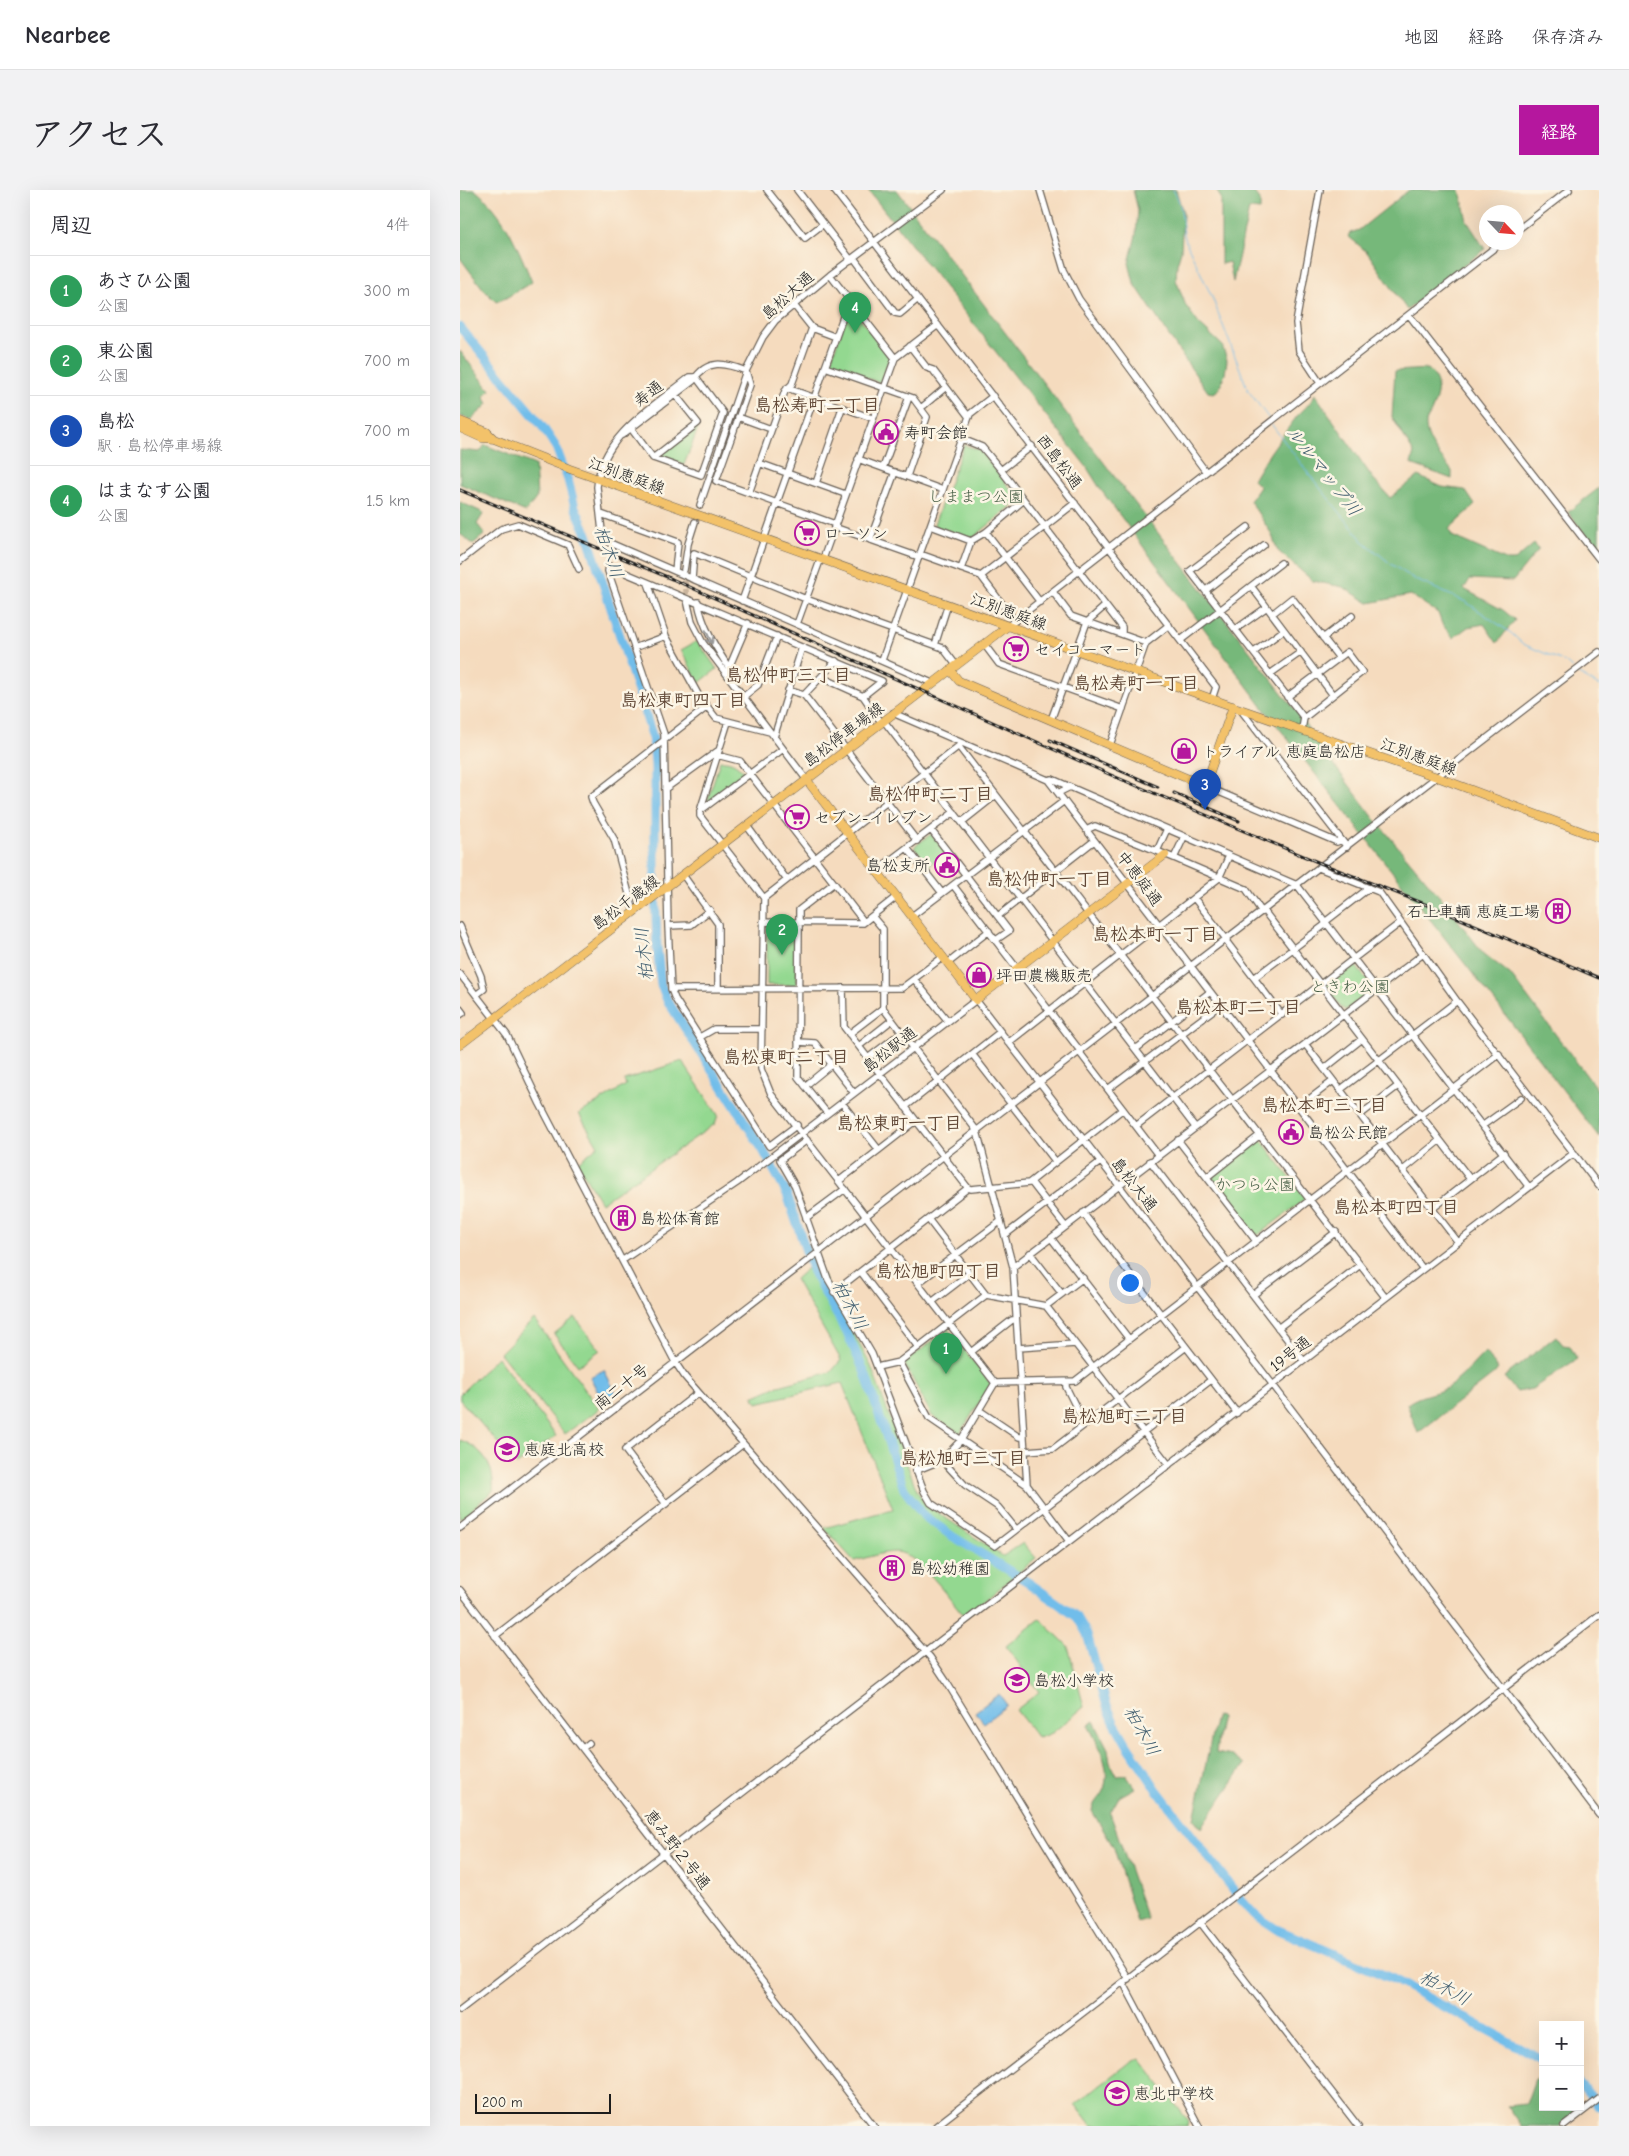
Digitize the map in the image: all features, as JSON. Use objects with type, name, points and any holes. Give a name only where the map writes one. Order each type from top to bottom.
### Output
[{"type":"main road","name":"江別恵庭線","points":[[460,421],[487,432],[494,439]]},
{"type":"main road","name":"江別恵庭線","points":[[460,428],[482,438],[494,439],[570,469],[1236,708],[1302,729],[1437,777],[1599,838]]},
{"type":"main road","name":"島松停車場線","points":[[976,1000],[806,779],[1008,626]]},
{"type":"main road","points":[[953,667],[959,681],[1204,786],[1236,708]]},
{"type":"main road","name":"島松千歳線","points":[[460,1045],[723,845],[806,779]]},
{"type":"main road","points":[[976,1000],[1165,855]]},
{"type":"street","points":[[767,190],[805,238],[823,224]]},
{"type":"street","points":[[834,190],[874,242]]},
{"type":"street","name":"島松大通","points":[[700,505],[746,370],[774,320],[942,190]]},
{"type":"street","points":[[1040,190],[1064,270],[1079,299],[1206,472]]},
{"type":"street","points":[[1320,190],[1296,323],[1299,350],[1320,383]]},
{"type":"street","points":[[1524,225],[1569,190]]},
{"type":"street","points":[[799,191],[823,224],[895,313],[900,314],[918,299]]},
{"type":"street","name":"西島松通","points":[[874,242],[1216,687],[1212,698]]},
{"type":"street","points":[[1008,626],[1492,250]]},
{"type":"street","points":[[830,275],[894,358]]},
{"type":"street","points":[[742,601],[849,300]]},
{"type":"street","points":[[793,304],[812,328],[836,337]]},
{"type":"street","points":[[1409,315],[1599,559]]},
{"type":"street","points":[[798,624],[894,358],[938,325]]},
{"type":"street","points":[[749,493],[771,429],[787,388],[792,384],[812,328]]},
{"type":"street","points":[[910,346],[927,368],[933,370],[969,417]]},
{"type":"street","name":"寿通","points":[[598,479],[610,450],[621,436],[674,393],[690,377],[696,376],[716,363],[746,370]]},
{"type":"street","points":[[825,367],[913,398],[921,408],[927,417],[907,476]]},
{"type":"street","points":[[746,370],[750,385],[716,481],[777,502],[870,540],[981,576],[1015,621]]},
{"type":"street","points":[[630,427],[653,458],[700,475],[723,413],[696,376]]},
{"type":"street","points":[[921,408],[946,387]]},
{"type":"street","points":[[787,388],[872,418]]},
{"type":"street","points":[[653,458],[698,424],[674,393]]},
{"type":"street","points":[[882,660],[970,414],[992,396]]},
{"type":"street","points":[[883,468],[908,397]]},
{"type":"street","points":[[816,483],[842,408]]},
{"type":"street","points":[[738,417],[771,429]]},
{"type":"street","points":[[962,440],[982,447],[1001,470],[1122,627],[1122,634]]},
{"type":"street","points":[[1001,470],[1032,446]]},
{"type":"street","points":[[858,459],[943,490]]},
{"type":"street","points":[[759,463],[845,494]]},
{"type":"street","points":[[870,540],[895,472]]},
{"type":"street","points":[[598,479],[604,540],[932,683]]},
{"type":"street","points":[[961,570],[971,541],[986,532],[1024,500]]},
{"type":"street","points":[[981,576],[1076,503]]},
{"type":"street","points":[[601,514],[678,542],[676,571]]},
{"type":"street","points":[[684,570],[688,544],[695,522]]},
{"type":"street","points":[[460,561],[501,529],[518,524],[568,545],[579,569]]},
{"type":"street","points":[[930,526],[971,541]]},
{"type":"street","points":[[1248,526],[1190,571],[1304,718]]},
{"type":"street","points":[[986,532],[1040,602]]},
{"type":"street","points":[[1206,590],[1264,545]]},
{"type":"street","points":[[692,580],[694,554],[806,599],[935,644],[942,648],[953,667]]},
{"type":"street","points":[[1181,640],[1281,562]]},
{"type":"street","points":[[797,1125],[769,1146],[676,999],[672,988],[665,888],[665,789],[662,743],[664,734],[608,571],[609,566],[882,681],[863,696]]},
{"type":"street","points":[[648,583],[666,636],[707,707],[716,718],[772,734]]},
{"type":"street","points":[[1251,586],[1333,694]]},
{"type":"street","points":[[1053,592],[1071,616],[1146,643]]},
{"type":"street","points":[[1272,614],[1292,598],[1339,658]]},
{"type":"street","points":[[687,600],[696,631],[726,675],[806,779]]},
{"type":"street","points":[[698,602],[701,620],[709,637],[729,668]]},
{"type":"street","points":[[935,644],[948,604]]},
{"type":"street","points":[[1051,720],[1087,622],[1105,606]]},
{"type":"street","points":[[1236,629],[1267,607]]},
{"type":"street","points":[[1323,638],[1352,616]]},
{"type":"street","points":[[726,675],[748,623]]},
{"type":"street","points":[[1110,745],[1146,643],[1169,625]]},
{"type":"street","points":[[1254,652],[1284,630]]},
{"type":"street","points":[[634,648],[666,636]]},
{"type":"street","points":[[743,697],[758,685],[777,636]]},
{"type":"street","points":[[984,644],[999,664],[1123,709]]},
{"type":"street","points":[[772,734],[802,647]]},
{"type":"street","points":[[1270,674],[1301,652]]},
{"type":"street","points":[[1287,697],[1347,652],[1362,672],[1304,718],[1302,729]]},
{"type":"street","name":"南二十号","points":[[460,1528],[1347,848],[1599,652]]},
{"type":"street","points":[[804,694],[836,661]]},
{"type":"street","points":[[821,676],[863,696],[1196,1127]]},
{"type":"street","points":[[788,690],[804,694],[916,841]]},
{"type":"street","points":[[634,912],[614,839],[591,797],[707,707]]},
{"type":"street","points":[[1236,708],[1347,848]]},
{"type":"street","points":[[893,713],[960,744],[1048,780],[1052,779],[1297,885],[1529,1187]]},
{"type":"street","points":[[728,722],[700,816],[764,898],[761,1069],[764,1081],[771,1094],[797,1125],[802,1134],[995,1383]]},
{"type":"street","points":[[764,898],[848,834],[960,744]]},
{"type":"street","points":[[960,744],[996,795],[1173,1021],[1385,1298]]},
{"type":"street","points":[[700,811],[783,749]]},
{"type":"street","points":[[665,789],[718,752]]},
{"type":"street","points":[[718,752],[740,762],[864,922]]},
{"type":"street","name":"中恵庭通","points":[[1048,780],[1423,1269]]},
{"type":"street","points":[[1204,786],[1337,842],[1341,840]]},
{"type":"street","points":[[1058,794],[1070,787]]},
{"type":"street","points":[[962,822],[996,795]]},
{"type":"street","points":[[912,916],[1064,801]]},
{"type":"street","points":[[876,871],[954,812]]},
{"type":"street","points":[[747,826],[788,880]]},
{"type":"street","points":[[1086,830],[1095,826],[1246,888],[1470,1179]]},
{"type":"street","points":[[1157,851],[1167,829]]},
{"type":"street","points":[[931,830],[1009,931],[996,940]]},
{"type":"street","points":[[1174,858],[1184,837]]},
{"type":"street","points":[[998,916],[1094,841]]},
{"type":"street","points":[[907,848],[942,893]]},
{"type":"street","points":[[1008,1042],[1220,878],[1229,856]]},
{"type":"street","points":[[1319,868],[1379,892],[1457,1000],[1599,1186]]},
{"type":"street","points":[[683,875],[710,910],[718,924],[718,988]]},
{"type":"street","points":[[828,1113],[798,1077],[799,910],[834,884]]},
{"type":"street","points":[[953,885],[1158,1155]]},
{"type":"street","points":[[1254,978],[1369,888]]},
{"type":"street","points":[[764,922],[864,922],[896,897]]},
{"type":"street","points":[[1194,898],[1282,1015]]},
{"type":"street","points":[[668,926],[691,925],[710,910]]},
{"type":"street","points":[[872,916],[882,929],[883,1008],[977,1132],[993,1187],[1013,1267],[1027,1485]]},
{"type":"street","points":[[1136,1126],[1400,923]]},
{"type":"street","points":[[460,926],[481,976],[484,989],[476,995]]},
{"type":"street","points":[[672,988],[902,988],[989,931]]},
{"type":"street","points":[[1013,1267],[1118,1184],[1271,1071],[1423,954]]},
{"type":"street","points":[[460,975],[507,1035],[544,1112],[675,1362],[698,1394],[925,1652],[946,1681],[1125,1980],[1199,2126]]},
{"type":"street","points":[[914,979],[948,1021]]},
{"type":"street","points":[[843,988],[844,1026],[968,1188]]},
{"type":"street","points":[[1136,1049],[1210,992]]},
{"type":"street","name":"島松大通","points":[[976,1000],[1196,1288],[1273,1385],[1502,1690],[1599,1815]]},
{"type":"street","name":"島松駅通","points":[[623,1260],[755,1169],[976,1000]]},
{"type":"street","points":[[1340,1090],[1457,1000]]},
{"type":"street","points":[[1108,1089],[1220,1004]]},
{"type":"street","points":[[849,1034],[883,1008]]},
{"type":"street","points":[[460,1009],[463,1013],[460,1015]]},
{"type":"street","points":[[859,1046],[892,1020]]},
{"type":"street","points":[[700,1037],[714,1029],[762,1029]]},
{"type":"street","points":[[868,1058],[902,1032]]},
{"type":"street","points":[[905,1107],[1000,1032]]},
{"type":"street","points":[[1324,1069],[1362,1039]]},
{"type":"street","points":[[798,1042],[815,1042],[854,1093]]},
{"type":"street","points":[[1305,1044],[1458,1242]]},
{"type":"street","points":[[972,1054],[1056,1162]]},
{"type":"street","points":[[995,1383],[1075,1381],[1499,1054]]},
{"type":"street","points":[[805,1086],[832,1064]]},
{"type":"street","points":[[1299,1106],[1333,1081]]},
{"type":"street","points":[[1360,1115],[1398,1086]]},
{"type":"street","points":[[1482,1126],[1521,1098]]},
{"type":"street","points":[[842,1103],[879,1150]]},
{"type":"street","points":[[834,1292],[968,1188],[1031,1182],[1123,1110]]},
{"type":"street","points":[[839,1181],[916,1121]]},
{"type":"street","points":[[1207,1177],[1260,1135]]},
{"type":"street","points":[[807,1140],[780,1160],[795,1186],[806,1218],[815,1254],[834,1292],[872,1354],[915,1471],[931,1503],[995,1546],[1211,1380]]},
{"type":"street","points":[[1178,1140],[1256,1242]]},
{"type":"street","points":[[1402,1170],[1440,1140]]},
{"type":"street","points":[[1432,1209],[1504,1153]]},
{"type":"street","name":"19号通","points":[[460,2010],[1574,1153]]},
{"type":"street","points":[[1150,1161],[1303,1360]]},
{"type":"street","points":[[1005,1234],[1100,1162]]},
{"type":"street","points":[[1031,1182],[1065,1226]]},
{"type":"street","points":[[806,1218],[845,1189]]},
{"type":"street","points":[[1083,1213],[1237,1413]]},
{"type":"street","points":[[928,1219],[986,1295],[1046,1306],[1169,1465]]},
{"type":"street","points":[[918,1283],[1001,1221]]},
{"type":"street","points":[[1253,1295],[1336,1232]]},
{"type":"street","points":[[1051,1238],[1129,1339]]},
{"type":"street","points":[[1030,1253],[1062,1294]]},
{"type":"street","points":[[1278,1328],[1360,1265]]},
{"type":"street","points":[[861,1272],[918,1347]]},
{"type":"street","points":[[932,1302],[970,1273]]},
{"type":"street","points":[[1046,1306],[1083,1278]]},
{"type":"street","points":[[877,1367],[899,1362],[986,1295]]},
{"type":"street","points":[[971,1352],[1012,1320],[1016,1320]]},
{"type":"street","points":[[1018,1348],[1075,1344]]},
{"type":"street","points":[[1025,1451],[1053,1449],[1186,1347]]},
{"type":"street","points":[[899,1362],[929,1418],[1027,1485],[1069,1541]]},
{"type":"street","points":[[1066,1382],[1066,1387],[1085,1424]]},
{"type":"street","points":[[915,1471],[942,1460],[961,1440],[995,1383]]},
{"type":"street","points":[[666,1504],[625,1450],[698,1394]]},
{"type":"street","points":[[979,1410],[1019,1437],[1024,1436]]},
{"type":"street","points":[[498,1634],[743,1444]]},
{"type":"street","points":[[942,1460],[965,1485],[998,1507],[1016,1529]]},
{"type":"street","name":"恵み野２号通","points":[[460,1590],[498,1634],[586,1746],[874,2126]]},
{"type":"street","points":[[936,2126],[1599,1615]]},
{"type":"street","points":[[1200,1922],[1358,2126]]},
{"type":"street","points":[[1564,2126],[1599,2099]]},
{"type":"green space","points":[[460,190],[475,190],[495,209],[510,232],[532,282],[496,302],[484,290],[460,258]]},
{"type":"green space","points":[[868,190],[897,190],[1117,480],[1300,716],[1319,745],[1374,818],[1441,898],[1483,953],[1510,974],[1599,1092],[1599,1137],[1264,709],[1101,490],[1086,466]]},
{"type":"green space","points":[[1133,190],[1176,190],[1183,213],[1181,251],[1177,264],[1176,280],[1186,306],[1199,324],[1222,345],[1227,360],[1225,374],[1219,389],[1214,393],[1208,392],[1134,283],[1129,263],[1136,235],[1138,210]]},
{"type":"green space","points":[[1216,190],[1252,190],[1260,200],[1260,210],[1249,209],[1233,282],[1229,262],[1221,264],[1221,198]]},
{"type":"green space","points":[[1409,190],[1460,190],[1467,221],[1479,240],[1479,250],[1484,250],[1407,310],[1367,252],[1348,236],[1350,233],[1359,230]]},
{"type":"green space","points":[[852,308],[890,357],[880,383],[830,363],[849,309]]},
{"type":"green space","points":[[460,351],[490,390],[484,396],[488,404],[471,420],[460,416]]},
{"type":"green space","points":[[1428,369],[1437,383],[1437,395],[1426,422],[1426,430],[1431,443],[1452,471],[1452,479],[1411,464],[1414,453],[1392,417],[1395,371]]},
{"type":"green space","points":[[1315,394],[1372,477],[1390,498],[1418,476],[1442,487],[1465,490],[1475,505],[1449,529],[1452,536],[1508,561],[1514,561],[1534,544],[1539,549],[1513,581],[1470,579],[1464,589],[1503,610],[1515,620],[1497,643],[1484,624],[1468,627],[1453,638],[1442,624],[1438,613],[1411,595],[1369,603],[1343,587],[1313,581],[1278,551],[1271,533],[1250,501],[1260,487],[1253,480],[1274,447],[1298,415],[1310,403]]},
{"type":"green space","points":[[699,426],[684,465],[661,458],[661,455]]},
{"type":"green space","points":[[485,445],[535,465],[537,497],[526,512],[460,484],[460,450],[480,452]]},
{"type":"green space","name":"しままつ公園","points":[[964,445],[980,450],[1019,500],[974,537],[970,538],[935,526],[934,524]]},
{"type":"green space","points":[[1599,488],[1599,553],[1568,512]]},
{"type":"green space","points":[[460,502],[484,513],[477,524],[485,534],[473,544],[460,534]]},
{"type":"green space","points":[[697,641],[717,669],[699,683],[681,650]]},
{"type":"green space","points":[[720,761],[728,761],[734,764],[745,774],[707,802]]},
{"type":"green space","points":[[931,834],[946,852],[929,866],[914,847]]},
{"type":"green space","points":[[767,925],[797,926],[797,985],[767,985]]},
{"type":"green space","name":"ときわ公園","points":[[1352,964],[1355,965],[1374,989],[1346,1010],[1343,1009],[1324,985]]},
{"type":"green space","points":[[682,1061],[718,1115],[715,1124],[601,1203],[577,1163],[598,1146],[579,1114],[626,1085],[624,1080]]},
{"type":"green space","name":"かつら公園","points":[[1258,1139],[1262,1141],[1304,1196],[1304,1200],[1258,1235],[1255,1234],[1213,1180],[1214,1175]]},
{"type":"green space","points":[[815,1261],[871,1366],[917,1491],[926,1505],[1003,1556],[1023,1543],[1036,1558],[965,1617],[943,1589],[914,1560],[904,1554],[891,1552],[854,1561],[824,1528],[893,1509],[842,1383],[757,1403],[753,1397],[775,1387],[831,1372],[841,1360],[795,1279]]},
{"type":"green space","points":[[575,1317],[600,1350],[578,1366],[554,1334]]},
{"type":"green space","points":[[534,1319],[599,1409],[565,1434],[500,1353]]},
{"type":"green space","points":[[948,1329],[991,1384],[960,1433],[932,1416],[904,1363]]},
{"type":"green space","points":[[1556,1336],[1563,1345],[1570,1346],[1577,1359],[1532,1389],[1517,1392],[1504,1377]]},
{"type":"green space","points":[[1485,1352],[1498,1369],[1494,1374],[1418,1433],[1407,1404],[1417,1398],[1447,1388],[1462,1376]]},
{"type":"green space","points":[[497,1357],[556,1436],[517,1465],[460,1400],[460,1394]]},
{"type":"green space","points":[[460,1440],[475,1448],[486,1459],[492,1474],[493,1491],[460,1519]]},
{"type":"green space","points":[[1040,1619],[1068,1646],[1084,1707],[1052,1733],[1038,1738],[1016,1710],[1039,1692],[1006,1646]]},
{"type":"green space","points":[[1216,1716],[1221,1717],[1216,1753],[1232,1756],[1244,1765],[1201,1828],[1194,1819]]},
{"type":"green space","points":[[1094,1721],[1108,1749],[1110,1763],[1117,1776],[1126,1775],[1135,1788],[1119,1797],[1110,1813],[1147,1919],[1137,1922],[1114,1848],[1092,1811],[1106,1782],[1103,1757],[1088,1725]]},
{"type":"green space","points":[[1140,2058],[1189,2122],[1188,2126],[1092,2126],[1075,2104],[1127,2064]]},
{"type":"green space","points":[[1535,2079],[1539,2080],[1539,2111],[1573,2111],[1574,2116],[1560,2126],[1521,2126],[1507,2106],[1526,2104]]},
{"type":"water","points":[[604,1370],[616,1393],[602,1400],[590,1377]]},
{"type":"water","points":[[999,1694],[1007,1705],[984,1723],[975,1712]]},
{"type":"waterway","name":"ルルマップ川","points":[[1173,190],[1181,208],[1186,242],[1212,297],[1248,390],[1269,419]]},
{"type":"waterway","name":"柏木川","points":[[460,327],[542,426],[556,447],[575,507],[587,534],[653,738],[655,764],[655,886],[657,947],[661,985],[667,1000],[763,1150],[787,1194],[813,1272],[846,1331],[865,1373],[904,1489],[924,1516],[952,1536],[1028,1582],[1077,1617],[1087,1634],[1106,1703],[1114,1722],[1128,1746],[1157,1790],[1242,1901],[1255,1915],[1276,1929],[1393,1979],[1539,2058]]},
{"type":"waterway","name":"ルルマップ川","points":[[1272,425],[1363,541],[1391,564],[1416,580],[1466,602],[1511,633],[1523,644],[1565,662],[1572,668]]},
{"type":"waterway","name":"ルルマップ川","points":[[1577,673],[1599,686]]},
{"type":"waterway","name":"柏木川","points":[[1584,2089],[1599,2106]]},
{"type":"tunnel","points":[[684,572],[687,600]]},
{"type":"railway","points":[[460,490],[672,579],[1111,775],[1320,863],[1435,908],[1599,978]]},
{"type":"railway","points":[[1050,740],[1158,787]]},
{"type":"railway","points":[[1174,793],[1239,821]]},
{"type":"place","name":"はまなす公園","points":[[855,333]]},
{"type":"place","name":"寿町会館","points":[[886,432]]},
{"type":"place","name":"ローソン","points":[[807,533]]},
{"type":"place","name":"セイコーマート","points":[[1016,649]]},
{"type":"place","name":"トライアル 恵庭島松店","points":[[1184,751]]},
{"type":"place","name":"島松","points":[[1205,810]]},
{"type":"place","name":"セブン-イレブン","points":[[797,817]]},
{"type":"place","name":"島松支所","points":[[947,865]]},
{"type":"place","name":"石上車輌 恵庭工場","points":[[1558,911]]},
{"type":"place","name":"東公園","points":[[782,955]]},
{"type":"place","name":"坪田農機販売","points":[[979,975]]},
{"type":"place","name":"島松公民館","points":[[1291,1132]]},
{"type":"place","name":"島松体育館","points":[[623,1218]]},
{"type":"place","name":"あさひ公園","points":[[946,1374]]},
{"type":"place","name":"恵庭北高校","points":[[507,1449]]},
{"type":"place","name":"島松幼稚園","points":[[892,1568]]},
{"type":"place","name":"島松小学校","points":[[1017,1680]]},
{"type":"place","name":"恵北中学校","points":[[1117,2093]]},
{"type":"district","name":"島松寿町二丁目","points":[[817,405]]},
{"type":"district","name":"島松仲町三丁目","points":[[788,675]]},
{"type":"district","name":"島松寿町一丁目","points":[[1136,683]]},
{"type":"district","name":"島松東町四丁目","points":[[683,700]]},
{"type":"district","name":"島松仲町二丁目","points":[[930,794]]},
{"type":"district","name":"島松仲町一丁目","points":[[1049,879]]},
{"type":"district","name":"島松本町一丁目","points":[[1155,934]]},
{"type":"district","name":"島松本町二丁目","points":[[1238,1007]]},
{"type":"district","name":"島松東町二丁目","points":[[786,1057]]},
{"type":"district","name":"島松本町三丁目","points":[[1324,1105]]},
{"type":"district","name":"島松東町一丁目","points":[[899,1123]]},
{"type":"district","name":"島松本町四丁目","points":[[1396,1207]]},
{"type":"district","name":"島松旭町四丁目","points":[[938,1271]]},
{"type":"district","name":"島松旭町二丁目","points":[[1124,1416]]},
{"type":"district","name":"島松旭町三丁目","points":[[963,1458]]}]
